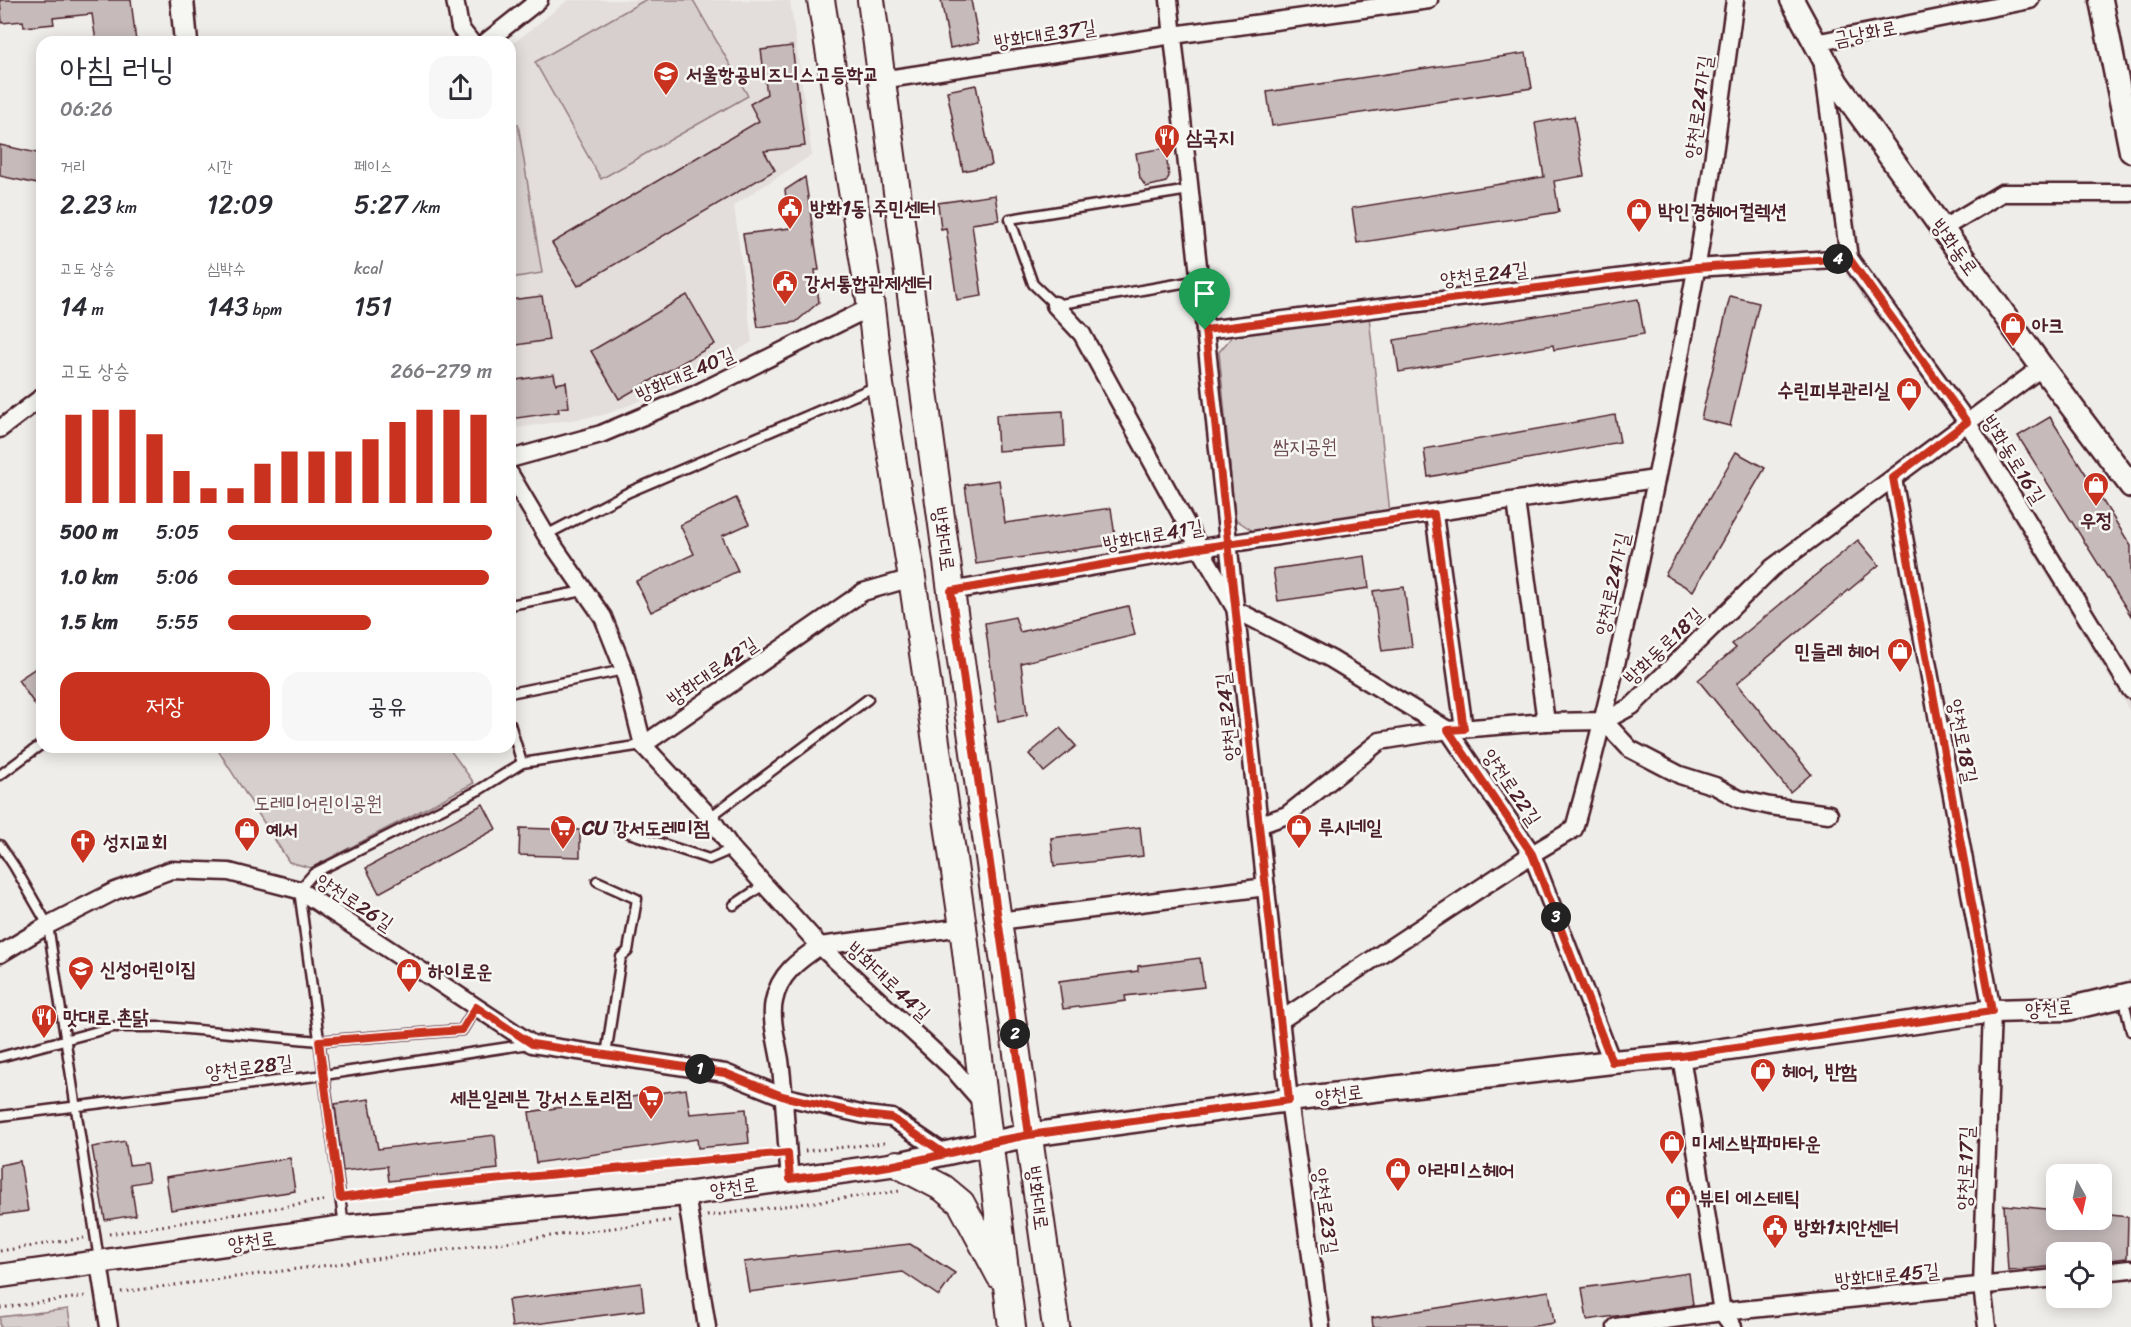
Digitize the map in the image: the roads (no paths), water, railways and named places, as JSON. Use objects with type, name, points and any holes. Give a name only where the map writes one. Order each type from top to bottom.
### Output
[{"type":"main road","points":[[182,0],[185,36]]},
{"type":"main road","name":"방화대로","points":[[821,0],[871,307],[880,384],[912,578],[963,927],[1012,1327]]},
{"type":"main road","name":"방화대로","points":[[871,0],[951,591],[1056,1327]]},
{"type":"main road","name":"방화동로","points":[[1792,0],[1837,83],[2131,486]]},
{"type":"main road","points":[[2101,0],[2131,151]]},
{"type":"main road","name":"양천로","points":[[0,1276],[344,1227],[686,1194],[790,1179],[891,1154],[945,1154],[989,1142],[1029,1135],[1289,1100],[1681,1056],[1992,1011],[2067,1009],[2130,1011]]},
{"type":"main road","points":[[891,1154],[943,1188],[961,1203],[1007,1289]]},
{"type":"street","points":[[455,0],[460,28],[466,36]]},
{"type":"street","points":[[494,36],[539,0]]},
{"type":"street","name":"양천로24길","points":[[1169,0],[1289,1100]]},
{"type":"street","name":"방화대로37길","points":[[881,80],[1173,35],[1429,0]]},
{"type":"street","name":"양천로24가길","points":[[1281,1020],[1532,854],[1574,829],[1604,722],[1696,268],[1735,0]]},
{"type":"street","name":"금낭화로","points":[[1818,49],[2025,1]]},
{"type":"street","name":"방화동로16길","points":[[1818,49],[1849,258],[1967,422],[2131,690]]},
{"type":"street","points":[[1942,229],[2002,192],[2131,193]]},
{"type":"street","points":[[1696,268],[1849,258]]},
{"type":"street","name":"양천로24길","points":[[1205,330],[1696,268]]},
{"type":"street","points":[[1054,305],[1082,334],[1236,610]]},
{"type":"street","name":"방화대로40길","points":[[516,457],[601,434],[696,394],[871,307]]},
{"type":"street","name":"방화동로18길","points":[[1259,825],[1287,815],[1380,741],[1456,730],[1546,722],[1604,722],[1632,706],[1772,568],[2042,367]]},
{"type":"street","points":[[0,429],[36,401]]},
{"type":"street","name":"양천로18길","points":[[1893,478],[1992,1011]]},
{"type":"street","name":"방화대로41길","points":[[951,591],[1200,548],[1655,479]]},
{"type":"street","name":"방화대로44길","points":[[516,484],[546,535],[603,617],[624,670],[643,744],[710,817],[732,849],[820,946],[954,1070],[986,1106]]},
{"type":"street","points":[[1516,501],[1546,722]]},
{"type":"street","points":[[1434,514],[1456,730]]},
{"type":"street","name":"방화대로42길","points":[[643,744],[863,592],[912,578]]},
{"type":"street","name":"양천로22길","points":[[1236,610],[1331,659],[1456,730],[1532,854],[1612,1062]]},
{"type":"street","points":[[1604,722],[1630,749],[1680,774],[1715,786],[1739,799],[1770,806],[1829,814]]},
{"type":"street","name":"양천로26길","points":[[0,954],[115,891],[171,870],[229,872],[300,890],[532,1044],[725,1073],[782,1096],[865,1115],[892,1118],[945,1154]]},
{"type":"street","points":[[999,921],[1266,886]]},
{"type":"street","points":[[790,1179],[780,1061],[775,1035],[774,1001],[786,973],[800,959],[820,946],[963,927]]},
{"type":"street","name":"양천로17길","points":[[1987,1327],[1982,1286],[1992,1011]]},
{"type":"street","points":[[1681,1056],[1722,1312],[1733,1327]]},
{"type":"street","name":"양천로23길","points":[[1289,1100],[1321,1327]]},
{"type":"street","points":[[686,1194],[707,1327]]},
{"type":"street","points":[[99,1263],[109,1327]]},
{"type":"street","points":[[2112,1271],[2131,1269]]},
{"type":"street","name":"방화대로45길","points":[[1616,1327],[1722,1312],[2046,1279]]},
{"type":"lane","points":[[1189,190],[1010,219],[1033,284],[1054,305],[1200,280]]},
{"type":"lane","points":[[546,535],[629,492],[880,384]]},
{"type":"lane","points":[[516,604],[584,591]]},
{"type":"lane","points":[[516,692],[624,670]]},
{"type":"lane","points":[[710,817],[868,699]]},
{"type":"lane","points":[[516,744],[522,763]]},
{"type":"lane","name":"방화대로42길","points":[[300,890],[314,873],[479,790],[522,763],[643,744]]},
{"type":"lane","points":[[0,775],[36,748]]},
{"type":"lane","points":[[620,830],[709,860],[732,849]]},
{"type":"lane","points":[[0,845],[48,926],[99,1263]]},
{"type":"lane","points":[[597,881],[637,900],[628,951],[621,957],[606,1055]]},
{"type":"lane","points":[[734,905],[765,884]]},
{"type":"lane","points":[[300,890],[344,1227]]},
{"type":"lane","points":[[319,1041],[462,1030],[476,1007]]},
{"type":"lane","name":"양천로28길","points":[[0,1057],[113,1027],[165,1027],[319,1041]]},
{"type":"lane","name":"양천로28길","points":[[0,1116],[324,1074],[532,1044]]},
{"type":"place","name":"서울항공비즈니스고등학교","points":[[666,97]]},
{"type":"place","name":"삼국지","points":[[1167,160]]},
{"type":"place","name":"방화1동 주민센터","points":[[790,231]]},
{"type":"place","name":"박인경헤어컬렉션","points":[[1639,234]]},
{"type":"place","name":"강서통합관제센터","points":[[785,306]]},
{"type":"place","name":"아크","points":[[2013,348]]},
{"type":"place","name":"수린피부관리실","points":[[1909,413]]},
{"type":"place","name":"우정","points":[[2096,508]]},
{"type":"place","name":"민들레 헤어","points":[[1900,674]]},
{"type":"place","name":"루시네일","points":[[1299,850]]},
{"type":"place","name":"CU 강서도레미점","points":[[563,851]]},
{"type":"place","name":"예서","points":[[247,853]]},
{"type":"place","name":"성지교회","points":[[83,865]]},
{"type":"place","name":"신성어린이집","points":[[81,992]]},
{"type":"place","name":"하이로운","points":[[409,994]]},
{"type":"place","name":"맛대로 촌닭","points":[[44,1040]]},
{"type":"place","name":"헤어, 반함","points":[[1763,1094]]},
{"type":"place","name":"세븐일레븐 강서스토리점","points":[[651,1121]]},
{"type":"place","name":"미세스박파마타운","points":[[1672,1166]]},
{"type":"place","name":"아라미스헤어","points":[[1398,1193]]},
{"type":"place","name":"뷰티 에스테틱","points":[[1678,1221]]},
{"type":"place","name":"방화1치안센터","points":[[1775,1250]]},
{"type":"park label","name":"쌈지공원","points":[[1305,446]]},
{"type":"park label","name":"도레미어린이공원","points":[[318,803]]}]
